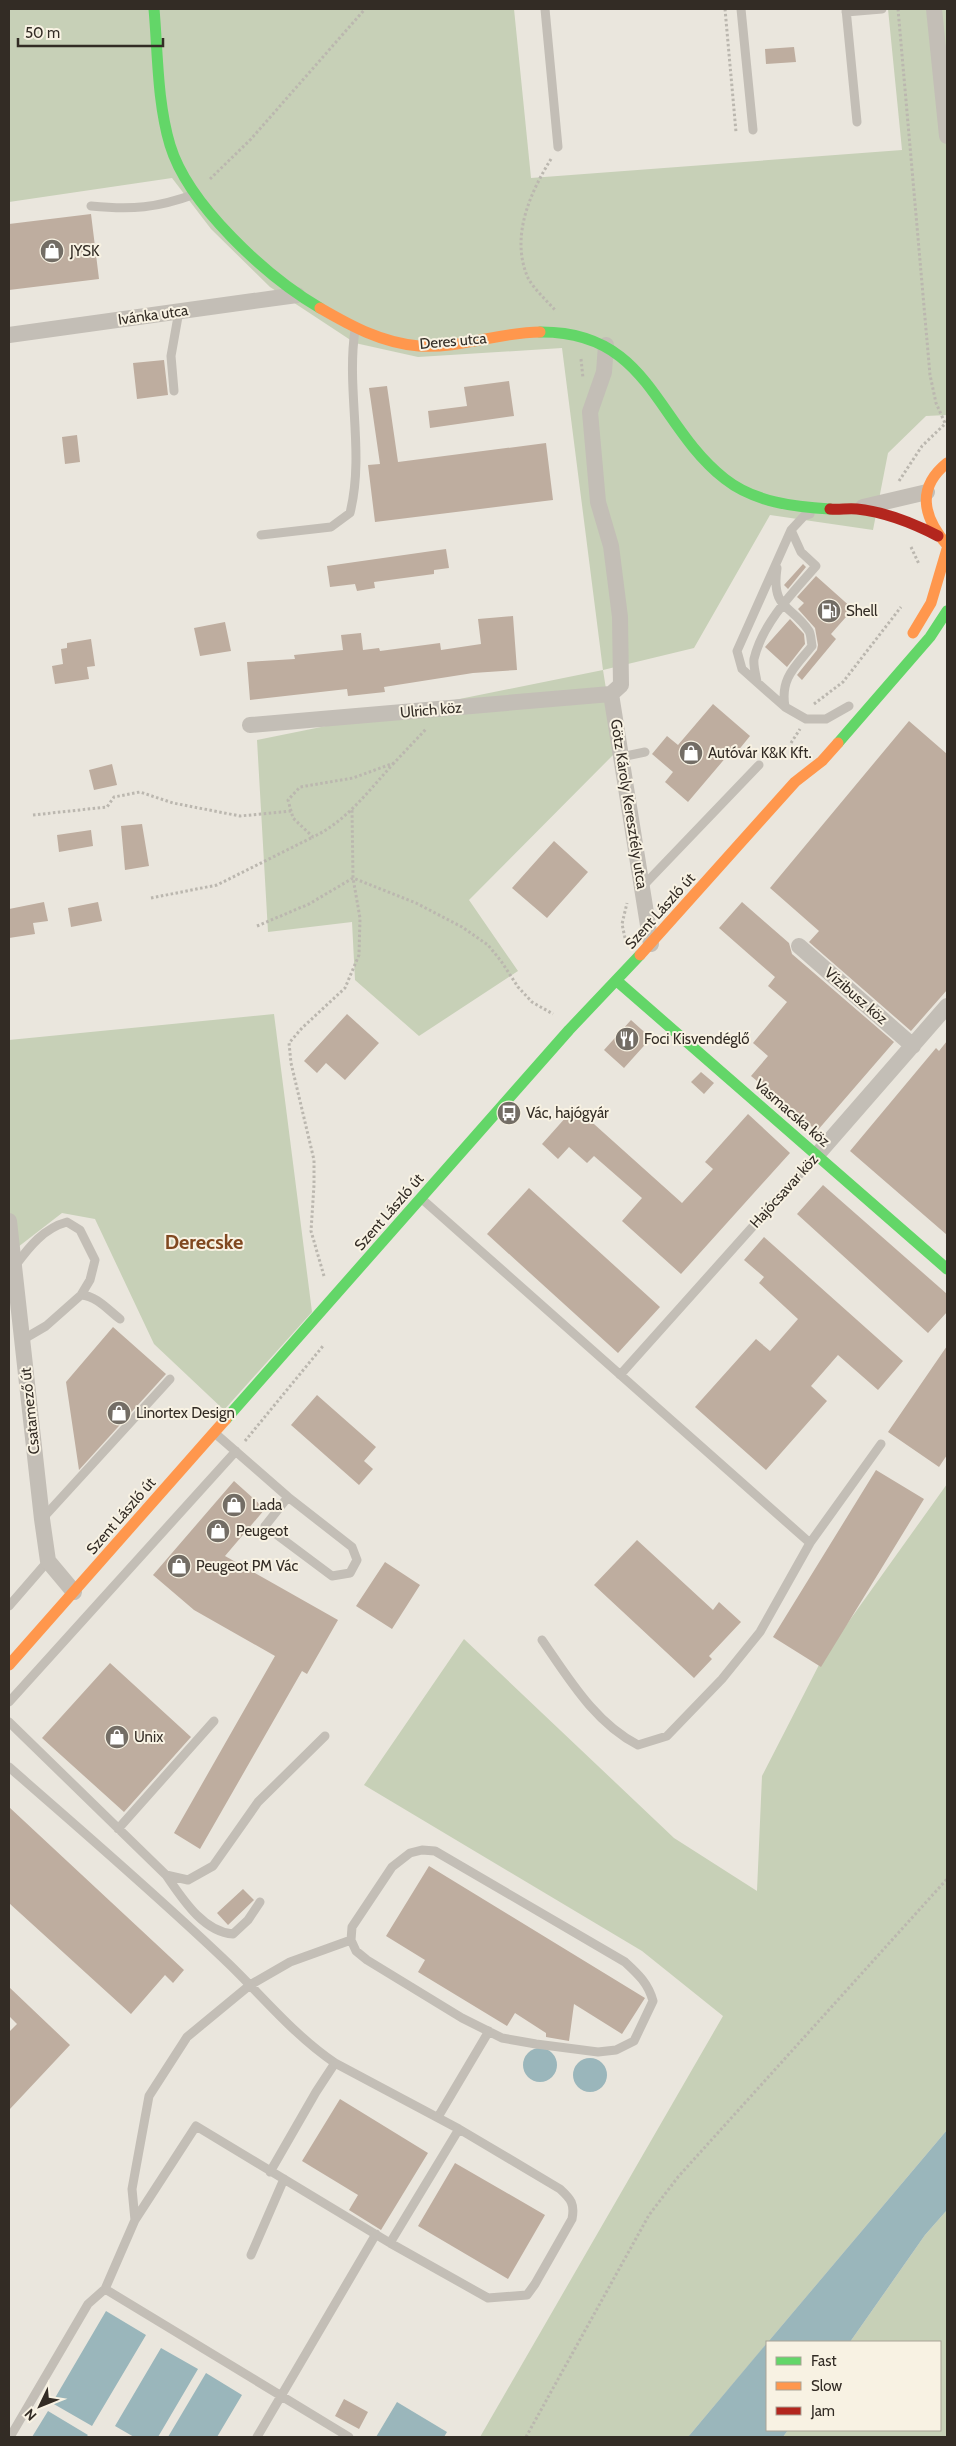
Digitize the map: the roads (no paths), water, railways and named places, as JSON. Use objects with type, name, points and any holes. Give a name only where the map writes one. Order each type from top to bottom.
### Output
[{"type":"main road","name":"Deres utca","points":[[154,9],[165,114],[172,148],[204,206],[231,235],[297,294],[355,330],[399,343],[420,346],[529,333],[573,334],[606,346],[643,376],[665,404],[686,439],[723,478],[744,492],[766,501],[830,509],[856,509],[916,523],[938,536]]},
{"type":"main road","points":[[947,462],[932,478],[927,492],[926,507],[929,523],[947,545]]},
{"type":"main road","points":[[907,641],[922,622],[939,586],[947,549]]},
{"type":"main road","points":[[795,782],[822,761],[930,637],[947,611]]},
{"type":"main road","points":[[831,730],[853,702]]},
{"type":"main road","points":[[795,782],[813,753]]},
{"type":"main road","name":"Szent László út","points":[[9,1665],[569,1030],[651,944],[795,782]]},
{"type":"main road","name":"Vasmacska köz","points":[[617,981],[947,1269]]},
{"type":"street","points":[[934,9],[947,136]]},
{"type":"street","name":"Ivánka utca","points":[[9,335],[297,294]]},
{"type":"street","points":[[606,346],[604,372],[590,412],[598,502],[611,546],[620,617],[621,685],[611,694]]},
{"type":"street","points":[[856,509],[927,492]]},
{"type":"street","name":"Ulrich köz","points":[[250,725],[611,694]]},
{"type":"street","name":"Götz Károly Keresztély utca","points":[[611,694],[651,944]]},
{"type":"street","name":"Vízibusz köz","points":[[799,946],[913,1046]]},
{"type":"street","name":"Hajócsavar köz","points":[[817,1155],[947,1006]]},
{"type":"street","name":"Csatamező út","points":[[9,1221],[48,1562]]},
{"type":"street","points":[[48,1562],[74,1592]]},
{"type":"lane","points":[[545,9],[558,147]]},
{"type":"lane","points":[[741,9],[753,130]]},
{"type":"lane","points":[[857,122],[846,10],[882,9]]},
{"type":"lane","points":[[91,206],[126,210],[168,204],[196,193]]},
{"type":"lane","points":[[174,391],[171,356],[179,311]]},
{"type":"lane","points":[[260,535],[331,527],[350,513],[356,489],[357,435],[352,352],[355,330]]},
{"type":"lane","points":[[830,509],[804,516],[791,530],[737,651],[742,669],[785,707],[806,719],[826,719],[853,702]]},
{"type":"lane","points":[[757,682],[754,660],[767,630],[782,605],[816,566],[801,552],[794,542],[791,530]]},
{"type":"lane","points":[[779,558],[776,577],[782,605],[810,631],[812,646],[788,678],[782,691],[785,707]]},
{"type":"lane","points":[[621,757],[645,752]]},
{"type":"lane","points":[[642,888],[759,765]]},
{"type":"lane","name":"Hajócsavar köz","points":[[620,1375],[817,1155]]},
{"type":"lane","points":[[421,1198],[810,1543]]},
{"type":"lane","points":[[14,1267],[41,1236],[54,1225],[67,1222],[80,1230],[95,1260],[90,1280],[81,1296],[46,1326],[22,1340]]},
{"type":"lane","points":[[81,1296],[89,1296],[120,1319]]},
{"type":"lane","points":[[42,1519],[170,1379]]},
{"type":"lane","points":[[215,1433],[288,1496],[352,1547],[357,1560],[350,1573],[332,1576],[265,1526],[288,1496]]},
{"type":"lane","points":[[542,1640],[585,1702],[621,1737],[638,1746],[667,1736],[722,1679],[760,1632],[810,1543],[880,1444]]},
{"type":"lane","points":[[9,1702],[236,1451]]},
{"type":"lane","points":[[9,1606],[48,1562]]},
{"type":"lane","points":[[118,1829],[214,1721]]},
{"type":"lane","points":[[9,1722],[166,1875],[178,1893],[211,1928],[222,1933],[233,1934],[248,1920],[260,1902]]},
{"type":"lane","points":[[166,1875],[188,1880],[213,1866],[258,1802],[325,1736]]},
{"type":"lane","points":[[9,1767],[170,1909],[250,1985],[278,2015],[335,2063],[438,2117],[560,2189],[572,2201],[574,2208],[572,2219],[536,2284],[527,2294],[488,2298],[390,2243],[196,2126],[135,2220],[105,2289],[88,2304],[10,2437]]},
{"type":"lane","points":[[422,1850],[435,1851],[625,1962],[640,1975],[650,1990],[653,2001],[634,2041],[616,2050],[598,2052],[502,2038],[462,2018],[366,1960],[356,1950],[351,1940],[352,1928],[392,1867],[410,1853],[422,1850]]},
{"type":"lane","points":[[135,2220],[132,2189],[149,2096],[187,2037],[250,1985],[290,1962],[351,1940]]},
{"type":"lane","points":[[438,2117],[489,2032]]},
{"type":"lane","points":[[270,2172],[335,2063]]},
{"type":"lane","points":[[390,2243],[459,2129]]},
{"type":"lane","points":[[251,2255],[284,2179]]},
{"type":"lane","points":[[257,2437],[376,2234]]},
{"type":"lane","points":[[105,2289],[280,2397],[349,2437]]},
{"type":"water","points":[[540,2048],[552,2053],[557,2065],[552,2077],[540,2082],[528,2077],[523,2065],[528,2053]]},
{"type":"water","points":[[590,2058],[602,2063],[607,2075],[602,2087],[590,2092],[578,2087],[573,2075],[578,2063]]},
{"type":"water","points":[[947,2130],[947,2210],[925,2235],[851,2341],[769,2341]]},
{"type":"water","points":[[106,2311],[146,2335],[92,2426],[52,2403]]},
{"type":"water","points":[[766,2344],[766,2431],[787,2431],[783,2437],[688,2437]]},
{"type":"water","points":[[161,2348],[198,2369],[158,2437],[134,2437],[115,2426]]},
{"type":"water","points":[[206,2373],[242,2395],[217,2437],[168,2437]]},
{"type":"water","points":[[397,2402],[447,2432],[444,2437],[376,2437]]},
{"type":"water","points":[[48,2411],[88,2435],[86,2437],[32,2437]]},
{"type":"place","name":"JYSK","points":[[52,251]]},
{"type":"place","name":"Shell","points":[[829,611]]},
{"type":"place","name":"Autóvár K&K Kft.","points":[[691,753]]},
{"type":"place","name":"Foci Kisvendéglő","points":[[627,1039]]},
{"type":"place","name":"Vác, hajógyár","points":[[509,1113]]},
{"type":"place","name":"Linortex Design","points":[[119,1413]]},
{"type":"place","name":"Lada","points":[[234,1505]]},
{"type":"place","name":"Peugeot","points":[[218,1531]]},
{"type":"place","name":"Peugeot PM Vác","points":[[179,1566]]},
{"type":"place","name":"Unix","points":[[117,1737]]},
{"type":"district","name":"Derecske","points":[[204,1242]]}]
